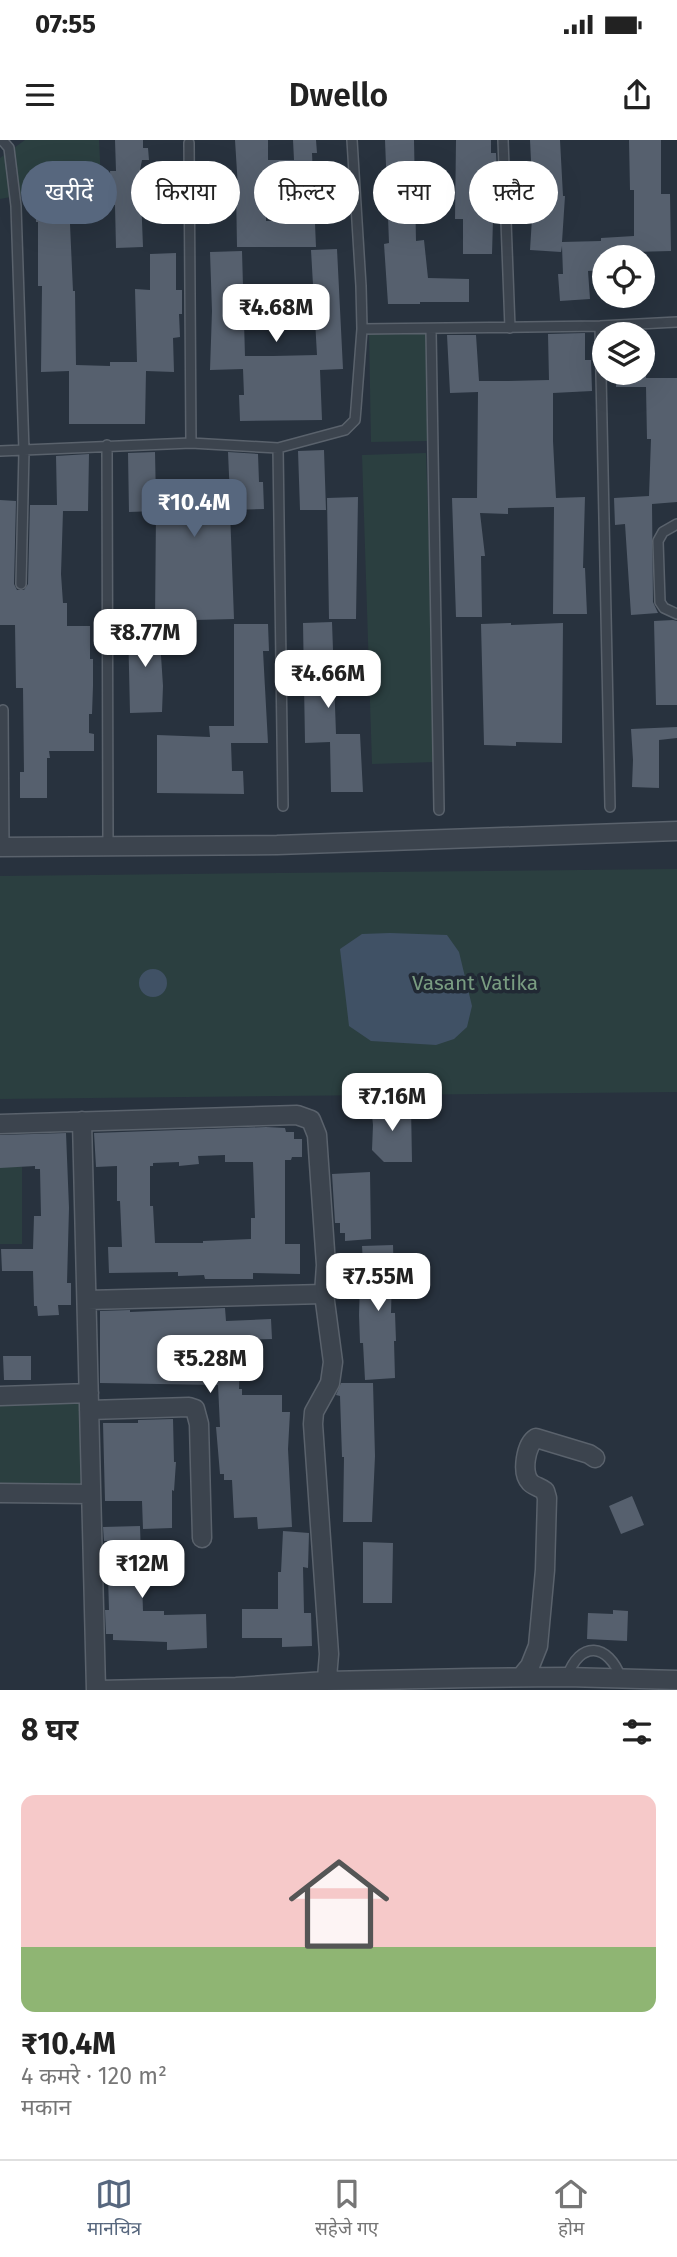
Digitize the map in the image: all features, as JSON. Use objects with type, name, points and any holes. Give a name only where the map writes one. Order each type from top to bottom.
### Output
[{"type":"street","points":[[2,847],[441,840],[677,831]]},
{"type":"street","points":[[0,1124],[297,1115],[311,1120],[317,1135],[326,1265],[324,1294],[333,1362],[330,1383],[314,1412],[313,1424],[329,1654],[326,1686]]},
{"type":"street","points":[[82,1121],[97,1690],[472,1684],[521,1677],[677,1680]]},
{"type":"street","points":[[86,1300],[324,1294]]},
{"type":"street","points":[[0,1396],[195,1409],[199,1416],[202,1538]]},
{"type":"street","points":[[521,1677],[530,1666],[538,1646],[545,1570],[547,1498],[545,1491],[531,1484],[526,1477],[529,1445],[536,1438],[547,1440],[595,1458]]},
{"type":"street","points":[[0,1493],[91,1494]]},
{"type":"lane","points":[[2,140],[9,148],[16,206],[24,451],[21,584]]},
{"type":"lane","points":[[0,451],[191,443],[278,448],[350,427],[355,420],[362,330],[361,246],[352,140]]},
{"type":"lane","points":[[503,140],[510,328]]},
{"type":"lane","points":[[189,143],[191,443]]},
{"type":"lane","points":[[655,323],[677,322]]},
{"type":"lane","points":[[362,330],[592,326]]},
{"type":"lane","points":[[431,330],[439,810]]},
{"type":"lane","points":[[601,385],[610,807]]},
{"type":"lane","points":[[107,445],[108,847]]},
{"type":"lane","points":[[278,448],[282,806]]},
{"type":"lane","points":[[677,524],[663,532],[658,541],[660,602],[664,608],[677,614]]},
{"type":"lane","points":[[2,847],[3,710]]},
{"type":"lane","points":[[567,1677],[575,1659],[581,1653],[594,1650],[611,1659],[621,1678]]},
{"type":"green space","points":[[25,140],[99,140],[100,161],[21,161],[21,195],[0,199],[0,158]]},
{"type":"green space","points":[[369,333],[427,333],[429,441],[371,442]]},
{"type":"green space","points":[[426,453],[436,762],[372,764],[362,455]]},
{"type":"green space","name":"Vasant Vatika","points":[[677,869],[677,1092],[0,1099],[0,876]]},
{"type":"green space","points":[[0,1167],[22,1167],[22,1244],[0,1244]]},
{"type":"green space","points":[[80,1396],[81,1491],[0,1491],[0,1398]]},
{"type":"water","points":[[362,934],[447,935],[459,952],[472,1006],[467,1027],[454,1039],[436,1045],[371,1041],[349,1026],[340,949]]},
{"type":"water","points":[[153,969],[163,973],[167,983],[163,993],[153,997],[143,993],[139,983],[143,973]]},
{"type":"building","points":[[115,140],[143,140],[143,148],[148,148],[149,160],[131,161],[131,224],[142,224],[143,247],[116,248]]},
{"type":"building","points":[[235,140],[268,140],[268,160],[294,160],[293,140],[316,140],[317,153],[312,153],[312,161],[254,161],[254,224],[315,224],[316,247],[237,247],[237,224],[240,224],[240,161],[236,161]]},
{"type":"building","points":[[385,140],[414,140],[414,161],[386,161]]},
{"type":"building","points":[[456,140],[491,140],[491,153],[496,153],[496,161],[469,161],[469,224],[493,224],[492,254],[463,254],[463,219],[455,219]]},
{"type":"building","points":[[530,140],[560,140],[565,196],[562,242],[601,241],[601,238],[634,236],[634,190],[630,190],[629,140],[661,140],[661,194],[670,194],[671,251],[655,251],[655,245],[592,245],[592,271],[588,271],[590,299],[560,301],[558,274],[563,274],[562,246],[561,252],[530,250],[532,224],[558,224],[558,161],[531,161]]},
{"type":"building","points":[[38,224],[70,224],[75,291],[76,365],[110,366],[110,362],[137,362],[135,289],[150,290],[150,254],[176,253],[176,290],[182,290],[182,314],[179,314],[180,337],[173,338],[174,372],[146,371],[145,424],[69,424],[69,371],[41,372],[42,286],[38,286]]},
{"type":"building","points":[[388,224],[416,224],[416,241],[424,240],[428,278],[469,279],[469,302],[388,304],[384,244],[389,243]]},
{"type":"building","points":[[337,249],[343,369],[320,370],[322,420],[240,421],[239,395],[244,395],[243,369],[210,370],[210,252],[242,251],[245,356],[317,355],[311,250]]},
{"type":"building","points":[[585,333],[585,360],[591,360],[592,391],[553,393],[553,441],[556,498],[585,497],[583,568],[587,614],[553,614],[554,507],[508,508],[508,514],[480,513],[485,556],[481,556],[482,617],[456,617],[452,498],[477,498],[478,392],[450,393],[447,335],[476,335],[479,381],[507,381],[549,380],[548,334]]},
{"type":"building","points":[[655,378],[677,378],[677,502],[652,504],[653,602],[658,613],[631,615],[625,524],[615,525],[614,498],[649,496],[651,439],[647,439],[646,387],[616,387],[655,385]]},
{"type":"building","points":[[324,450],[326,510],[300,510],[298,451]]},
{"type":"building","points":[[155,452],[156,501],[230,498],[228,452],[258,454],[264,509],[230,510],[234,619],[155,621],[156,511],[129,512],[128,453]]},
{"type":"building","points":[[89,454],[88,511],[63,511],[61,574],[63,603],[67,603],[67,626],[90,626],[93,686],[89,733],[94,734],[94,751],[49,751],[47,798],[20,798],[20,772],[24,772],[23,688],[16,688],[15,625],[0,625],[0,500],[16,501],[14,584],[17,590],[24,590],[28,584],[30,505],[57,505],[56,456]]},
{"type":"building","points":[[358,497],[356,619],[329,619],[327,498]]},
{"type":"building","points":[[654,621],[677,621],[677,705],[656,705]]},
{"type":"building","points":[[332,622],[336,734],[360,734],[363,792],[331,792],[330,742],[305,743],[303,623]]},
{"type":"building","points":[[563,623],[562,743],[516,742],[516,746],[484,745],[481,624]]},
{"type":"building","points":[[234,624],[268,624],[269,651],[263,651],[268,743],[231,743],[232,771],[243,771],[244,794],[157,793],[157,735],[210,737],[209,726],[234,726]]},
{"type":"building","points":[[159,625],[162,712],[130,713],[128,626]]},
{"type":"building","points":[[677,727],[677,738],[659,740],[659,788],[632,787],[631,729]]},
{"type":"building","points":[[371,1106],[411,1106],[412,1162],[384,1162],[372,1150]]},
{"type":"building","points":[[266,1127],[285,1128],[286,1132],[294,1132],[294,1139],[302,1139],[302,1157],[285,1160],[285,1244],[300,1244],[300,1274],[253,1273],[253,1279],[205,1279],[204,1275],[178,1276],[178,1272],[109,1273],[108,1247],[122,1247],[120,1201],[117,1201],[117,1166],[96,1167],[94,1133]],"holes":[[[225,1155],[225,1162],[253,1162],[255,1218],[251,1218],[251,1239],[155,1243],[153,1206],[150,1206],[150,1166],[153,1166],[153,1163],[179,1162],[179,1166],[199,1164],[198,1156]]]},
{"type":"building","points":[[66,1133],[69,1208],[67,1283],[71,1283],[71,1305],[58,1305],[59,1315],[38,1316],[37,1306],[34,1306],[33,1271],[2,1271],[1,1249],[33,1249],[34,1216],[41,1216],[40,1169],[35,1169],[35,1166],[0,1168],[0,1135]]},
{"type":"building","points":[[370,1172],[371,1239],[345,1241],[345,1233],[340,1233],[340,1223],[335,1223],[332,1174]]},
{"type":"building","points":[[393,1245],[391,1313],[395,1313],[395,1378],[365,1380],[359,1315],[360,1281],[364,1281],[362,1246]]},
{"type":"building","points":[[225,1308],[226,1321],[271,1319],[272,1339],[241,1340],[239,1389],[242,1389],[242,1395],[282,1395],[282,1412],[290,1412],[288,1449],[292,1527],[258,1529],[257,1517],[234,1518],[232,1480],[224,1480],[224,1474],[220,1474],[216,1427],[220,1427],[218,1385],[100,1383],[100,1311]]},
{"type":"building","points":[[3,1356],[31,1356],[31,1380],[4,1380]]},
{"type":"building","points":[[341,1383],[373,1383],[375,1456],[372,1522],[343,1522],[344,1457],[340,1396],[336,1395]]},
{"type":"building","points":[[173,1419],[176,1462],[174,1491],[172,1490],[172,1528],[143,1529],[142,1501],[105,1501],[103,1423]]},
{"type":"building","points":[[632,1496],[644,1525],[621,1534],[609,1506]]},
{"type":"building","points":[[140,1526],[143,1611],[164,1611],[164,1615],[206,1614],[207,1648],[167,1650],[167,1642],[113,1640],[113,1634],[106,1634],[105,1610],[109,1610],[107,1541],[104,1541],[103,1527]]},
{"type":"building","points":[[283,1531],[309,1533],[308,1568],[303,1567],[304,1613],[311,1613],[312,1646],[282,1647],[282,1638],[242,1638],[242,1609],[278,1609],[278,1572],[281,1572]]},
{"type":"building","points":[[363,1542],[393,1543],[392,1603],[363,1603]]},
{"type":"building","points":[[613,1610],[628,1611],[627,1641],[587,1639],[588,1613],[613,1614]]}]
